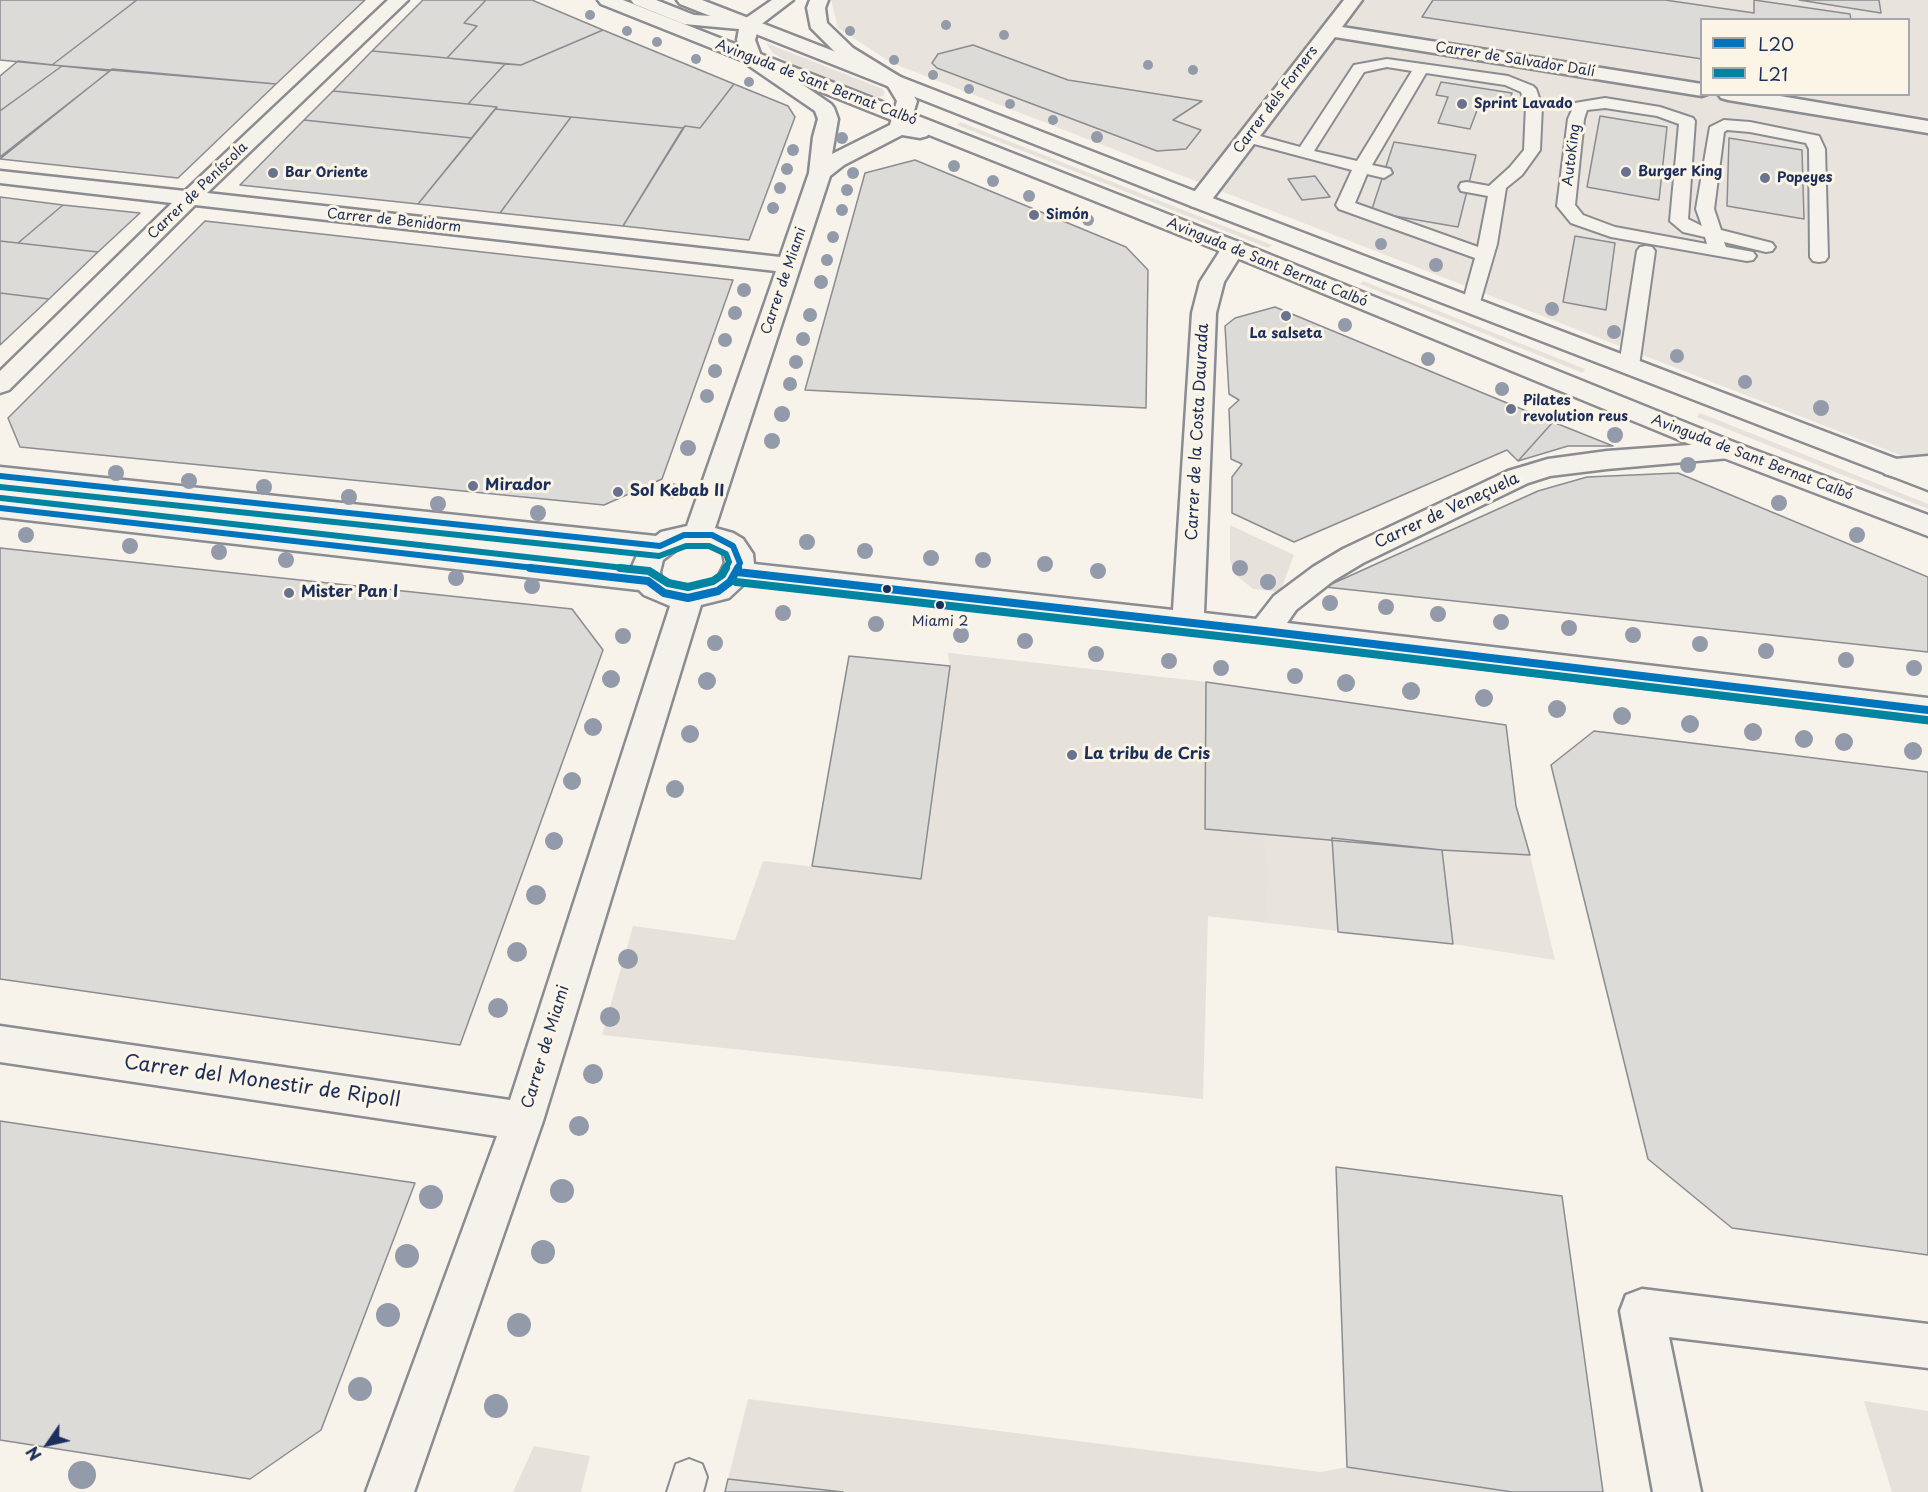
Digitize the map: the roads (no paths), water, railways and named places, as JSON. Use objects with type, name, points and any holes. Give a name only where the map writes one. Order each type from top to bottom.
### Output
[{"type":"street","name":"Carrer de Peníscola","points":[[0,386],[190,198],[399,0]]},
{"type":"street","name":"Avinguda de Sant Bernat Calbó","points":[[607,0],[901,122],[948,135],[1233,248],[1731,452],[1928,526]]},
{"type":"street","points":[[640,0],[691,20],[750,24],[784,0]]},
{"type":"street","name":"Avinguda de Sant Bernat Calbó","points":[[687,0],[1199,201],[1928,481]]},
{"type":"street","points":[[819,0],[816,8],[818,24],[846,52],[895,82],[907,101],[901,122],[836,160],[820,173]]},
{"type":"street","name":"Carrer dels Forners","points":[[1199,201],[1353,0]]},
{"type":"street","points":[[750,24],[746,40],[752,59]]},
{"type":"street","name":"Carrer de Salvador Dalí","points":[[1328,30],[1700,90]]},
{"type":"street","name":"Carrer de Miami","points":[[699,534],[820,173],[822,137],[828,119],[824,108],[752,59]]},
{"type":"street","points":[[1740,96],[1928,127]]},
{"type":"street","name":"Carrer de Benidorm","points":[[0,177],[789,265]]},
{"type":"street","name":"Carrer de la Costa Daurada","points":[[1188,622],[1204,313],[1212,282],[1233,248]]},
{"type":"street","name":"Carrer de Veneçuela","points":[[1264,631],[1285,603],[1303,587],[1333,568],[1353,556],[1518,477],[1548,468],[1607,460],[1683,453],[1731,452]]},
{"type":"street","points":[[1895,468],[1928,465]]},
{"type":"street","points":[[0,476],[660,546]]},
{"type":"street","points":[[0,508],[648,581],[664,593],[688,598],[718,591],[730,582],[740,563],[738,554],[733,546],[717,537],[699,534],[671,539],[660,546],[646,563],[645,572],[648,581]]},
{"type":"street","points":[[737,572],[1188,622],[1928,710]]},
{"type":"street","name":"Carrer de Miami","points":[[390,1492],[523,1121],[688,598]]},
{"type":"street","name":"Carrer del Monestir de Ripoll","points":[[0,1044],[523,1121]]},
{"type":"street","points":[[1677,1492],[1642,1311],[1928,1346]]},
{"type":"lane","points":[[1304,153],[1359,69],[1387,63],[1508,81],[1528,89],[1534,106],[1532,150],[1516,171],[1498,186],[1485,256],[1471,305]]},
{"type":"lane","points":[[1422,68],[1362,167],[1345,206],[1485,256]]},
{"type":"lane","name":"AutoKing","points":[[1747,256],[1611,232],[1577,219],[1566,206],[1576,119],[1581,106],[1605,103],[1659,112],[1687,121],[1679,221],[1689,228],[1766,247]]},
{"type":"lane","points":[[1719,251],[1711,234],[1705,209],[1716,130],[1724,125],[1750,127],[1813,140],[1817,149],[1819,258]]},
{"type":"lane","points":[[1249,138],[1384,173]]},
{"type":"lane","points":[[1467,187],[1497,193]]},
{"type":"lane","points":[[1629,366],[1646,251]]},
{"type":"place","name":"Sprint Lavado","points":[[1462,104]]},
{"type":"place","name":"Burger King","points":[[1626,172]]},
{"type":"place","name":"Bar Oriente","points":[[273,173]]},
{"type":"place","name":"Popeyes","points":[[1765,178]]},
{"type":"place","name":"Simón","points":[[1034,215]]},
{"type":"place","name":"La salseta","points":[[1286,316]]},
{"type":"place","name":"Pilates revolution reus","points":[[1511,409]]},
{"type":"place","name":"Mirador","points":[[473,486]]},
{"type":"place","name":"Sol Kebab II","points":[[618,492]]},
{"type":"place","name":"Mister Pan I","points":[[289,593]]},
{"type":"place","name":"Miami 2","points":[[940,605]]},
{"type":"place","name":"La tribu de Cris","points":[[1072,755]]}]
